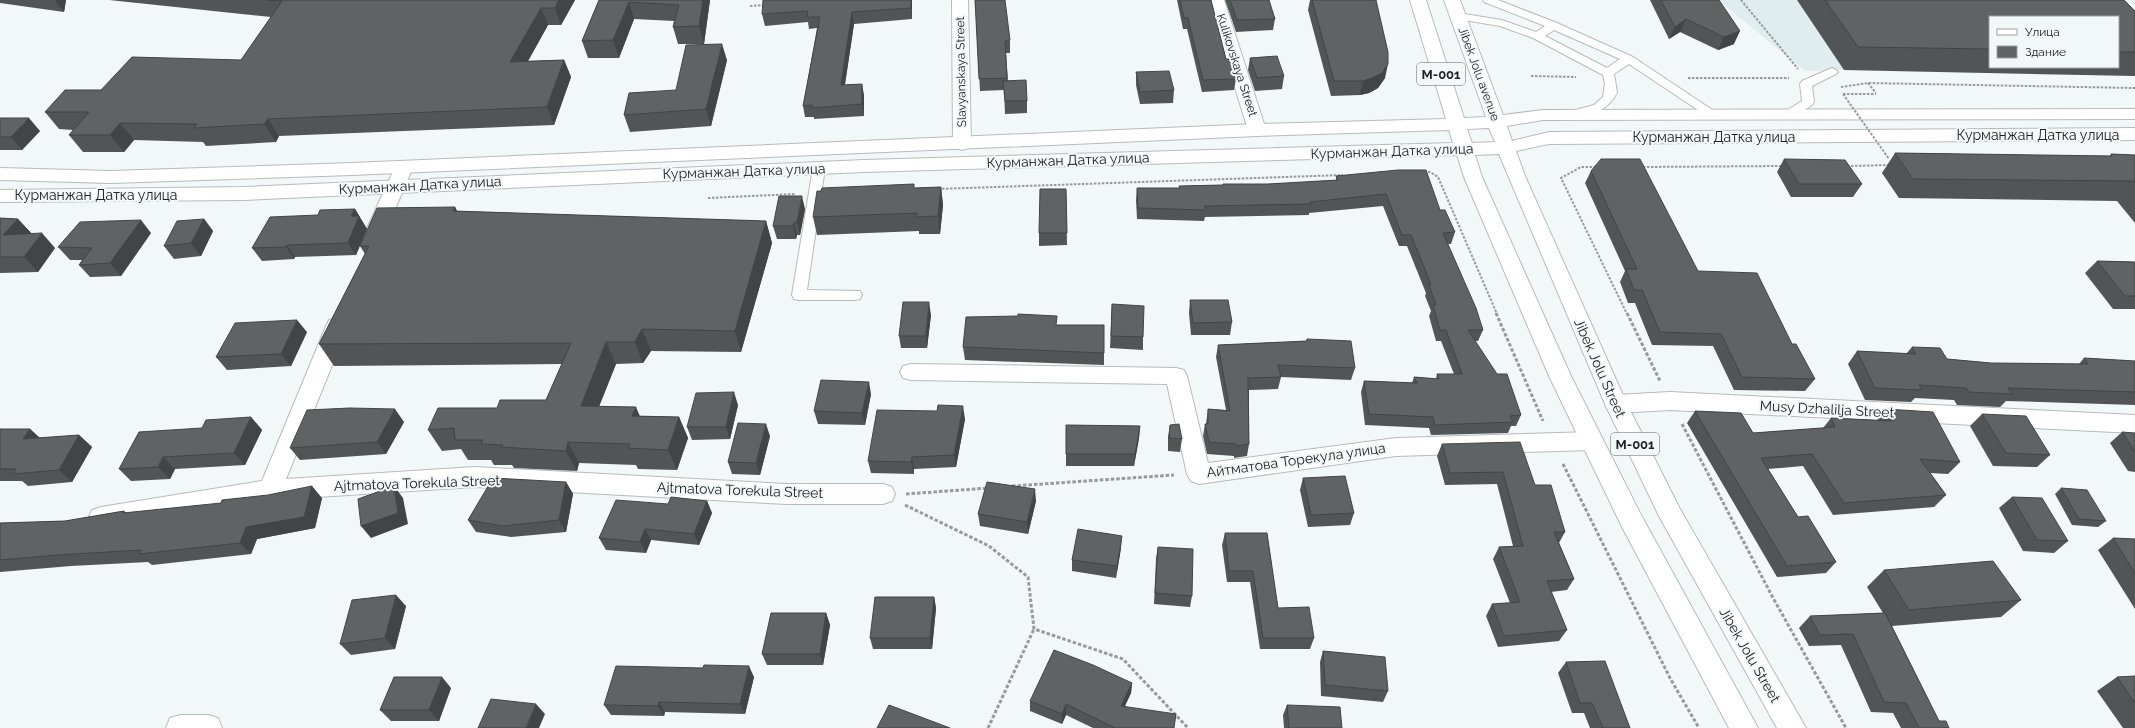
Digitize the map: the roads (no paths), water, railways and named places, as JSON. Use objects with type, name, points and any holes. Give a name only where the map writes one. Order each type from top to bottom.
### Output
[{"type":"main road","name":"Slavyanskaya Street","points":[[960,0],[962,144]]},
{"type":"main road","name":"Kulikovskaya Street","points":[[1216,0],[1257,130]]},
{"type":"main road","name":"М-001","points":[[1418,0],[1473,177],[1550,354],[1631,520],[1744,728]]},
{"type":"main road","name":"Jibek Jolu avenue","points":[[1452,0],[1506,148]]},
{"type":"main road","name":"Курманжан Датка улица","points":[[0,174],[111,177],[404,167],[962,144],[1257,130],[1456,124],[1496,122],[1543,115],[2135,114]]},
{"type":"main road","name":"Курманжан Датка улица","points":[[0,196],[94,197],[819,168],[1506,148],[1549,138],[2135,134]]},
{"type":"main road","name":"Jibek Jolu Street","points":[[1506,148],[1516,176],[1616,404],[1672,516],[1792,728]]},
{"type":"main road","points":[[368,252],[404,167]]},
{"type":"main road","points":[[270,490],[344,310]]},
{"type":"main road","name":"Айтматова Торекула улица","points":[[911,372],[1176,376],[1199,474],[1396,447],[1592,441]]},
{"type":"main road","name":"Musy Dzhalilja Street","points":[[1616,404],[1670,401],[2135,424]]},
{"type":"main road","name":"Ajtmatova Torekula Street","points":[[79,521],[270,490],[474,477],[787,494],[883,494]]},
{"type":"main road","points":[[180,728],[208,728]]},
{"type":"lane","points":[[1488,0],[1553,25],[1628,60],[1714,115]]},
{"type":"lane","points":[[1458,16],[1502,23],[1537,36],[1608,73],[1613,92],[1608,101],[1588,111],[1571,115]]},
{"type":"lane","points":[[1537,36],[1553,25]]},
{"type":"lane","points":[[1608,73],[1628,60]]},
{"type":"lane","points":[[1788,114],[1808,102],[1806,84],[1832,72]]},
{"type":"lane","points":[[819,168],[798,295],[855,295]]}]
